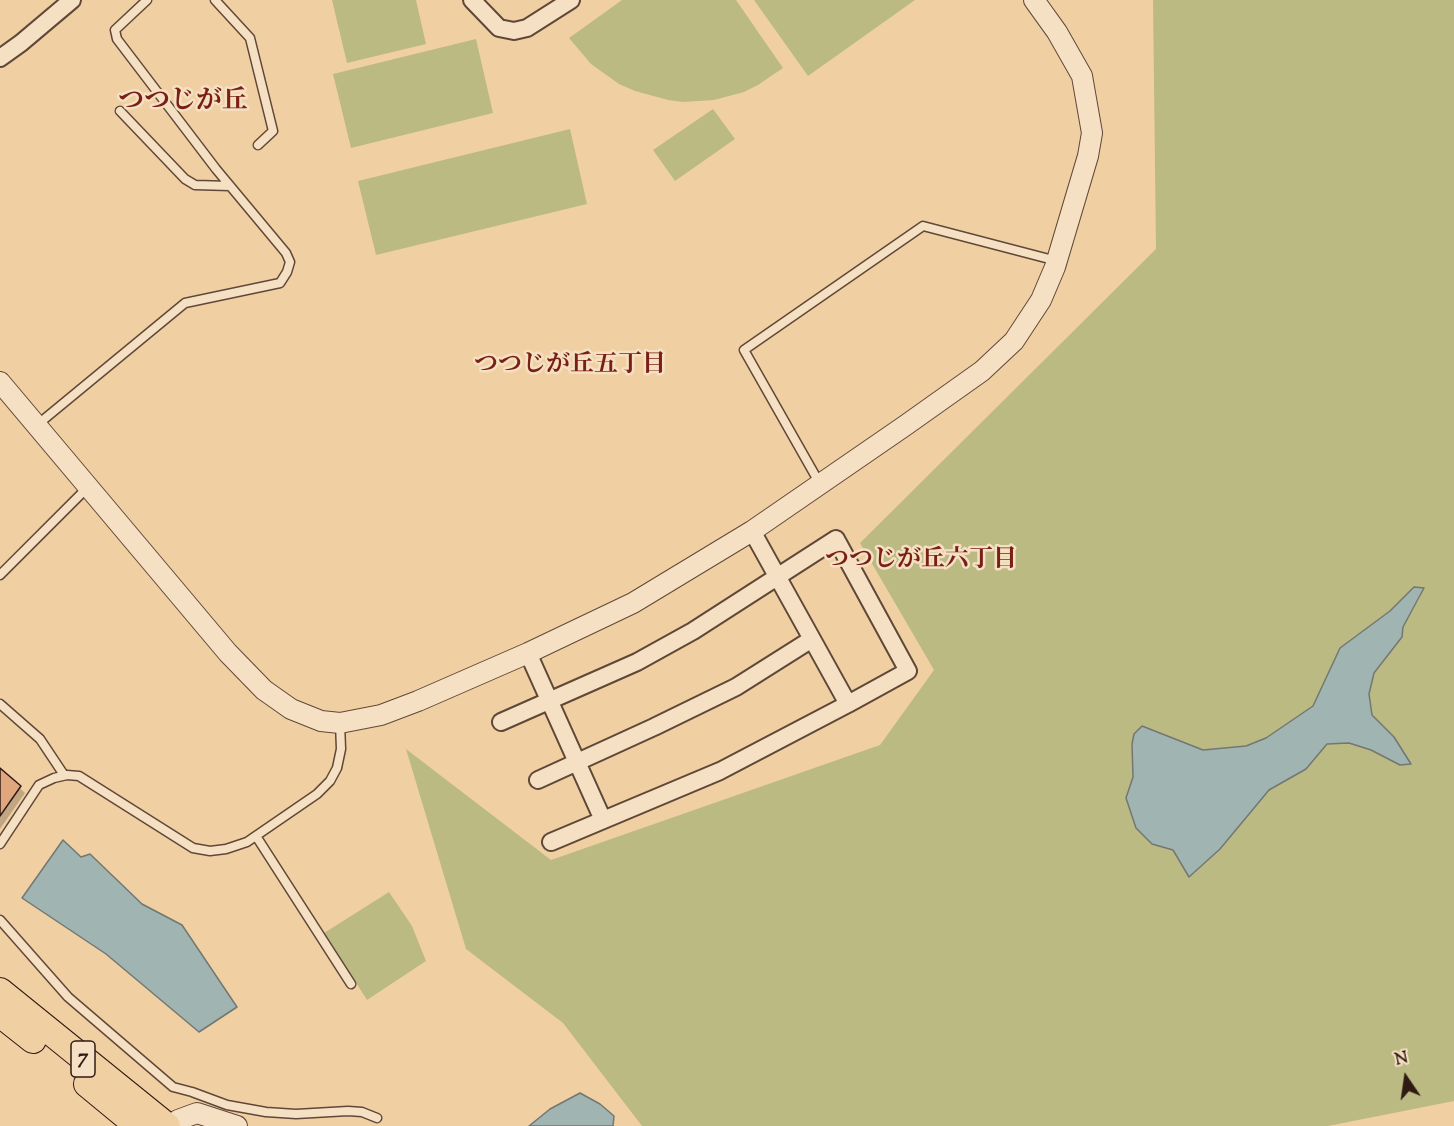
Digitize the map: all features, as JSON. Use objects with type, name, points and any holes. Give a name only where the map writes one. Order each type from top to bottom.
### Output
[{"type":"main road","name":"7","points":[[0,991],[167,1126]]},
{"type":"main road","name":"7","points":[[0,1014],[138,1126]]},
{"type":"street","points":[[0,58],[72,0]]},
{"type":"street","points":[[472,0],[499,28],[514,31],[527,28],[571,0]]},
{"type":"street","points":[[0,382],[228,653],[264,690],[291,709],[321,721],[340,723],[381,715],[400,708],[528,653],[633,603],[752,531],[973,378],[1014,341],[1035,308],[1057,261],[1088,156],[1092,125],[1082,76],[1057,32],[1034,0]]},
{"type":"street","points":[[752,531],[848,704]]},
{"type":"street","points":[[501,722],[637,662],[684,636],[836,539],[908,671],[720,771],[551,842]]},
{"type":"street","points":[[538,780],[736,687],[812,639]]},
{"type":"street","points":[[528,653],[603,820]]},
{"type":"street","points":[[172,1126],[185,1116],[197,1113],[237,1126]]},
{"type":"lane","points":[[36,425],[185,303],[280,283],[288,272],[290,262],[286,253],[230,186],[117,39],[115,30],[147,0]]},
{"type":"lane","points":[[215,0],[250,38],[273,131],[258,145]]},
{"type":"lane","points":[[120,111],[185,179],[195,185],[230,186]]},
{"type":"lane","points":[[820,484],[744,350],[923,226],[1057,261]]},
{"type":"lane","points":[[0,575],[89,487]]},
{"type":"lane","points":[[0,704],[40,739],[64,775]]},
{"type":"lane","points":[[0,844],[39,785],[64,775],[79,777],[193,848],[210,851],[226,849],[247,842],[317,794],[330,781],[339,758],[340,723]]},
{"type":"lane","points":[[256,836],[351,984]]},
{"type":"lane","points":[[0,920],[68,997],[172,1087],[227,1105],[266,1112],[296,1114],[348,1111],[362,1112],[377,1118]]},
{"type":"shaded area","points":[[332,0],[416,0],[426,44],[347,63]]},
{"type":"shaded area","points":[[622,0],[736,0],[783,68],[744,92],[714,100],[683,102],[635,91],[619,84],[591,64],[569,38]]},
{"type":"shaded area","points":[[754,0],[915,0],[808,76]]},
{"type":"shaded area","points":[[1153,0],[1454,0],[1454,1101],[1328,1126],[642,1126],[563,1023],[466,949],[406,749],[551,860],[880,745],[934,670],[860,543],[1156,249]],"holes":[[[1414,587],[1423,588],[1403,627],[1402,638],[1374,673],[1369,694],[1372,715],[1394,737],[1400,765],[1371,750],[1349,743],[1327,744],[1306,769],[1269,790],[1220,849],[1189,877],[1173,850],[1152,844],[1126,798],[1133,777],[1134,734],[1142,726],[1203,750],[1246,746],[1266,738],[1313,706],[1340,648],[1390,611]]]},
{"type":"shaded area","points":[[476,39],[493,113],[351,148],[333,74]]},
{"type":"shaded area","points":[[713,109],[735,139],[675,181],[653,150]]},
{"type":"shaded area","points":[[570,129],[587,204],[376,255],[358,181]]},
{"type":"shaded area","points":[[1414,587],[1424,588],[1403,627],[1402,637],[1374,673],[1369,694],[1372,715],[1394,737],[1411,764],[1400,765],[1371,750],[1349,743],[1327,744],[1306,769],[1269,790],[1220,849],[1189,877],[1173,850],[1152,844],[1136,828],[1126,798],[1133,777],[1134,734],[1142,726],[1203,750],[1246,746],[1266,738],[1313,706],[1340,648],[1390,611]]},
{"type":"shaded area","points":[[63,840],[81,857],[90,854],[142,904],[182,925],[237,1007],[199,1032],[106,954],[22,898]]},
{"type":"shaded area","points":[[389,892],[412,926],[426,961],[367,1000],[324,933]]},
{"type":"shaded area","points":[[580,1093],[600,1104],[614,1116],[613,1126],[529,1126],[550,1109]]},
{"type":"building","points":[[0,768],[21,786],[0,816]]},
{"type":"district","name":"つつじが丘","points":[[183,104]]},
{"type":"district","name":"つつじが丘五丁目","points":[[570,367]]},
{"type":"district","name":"つつじが丘六丁目","points":[[921,562]]}]
